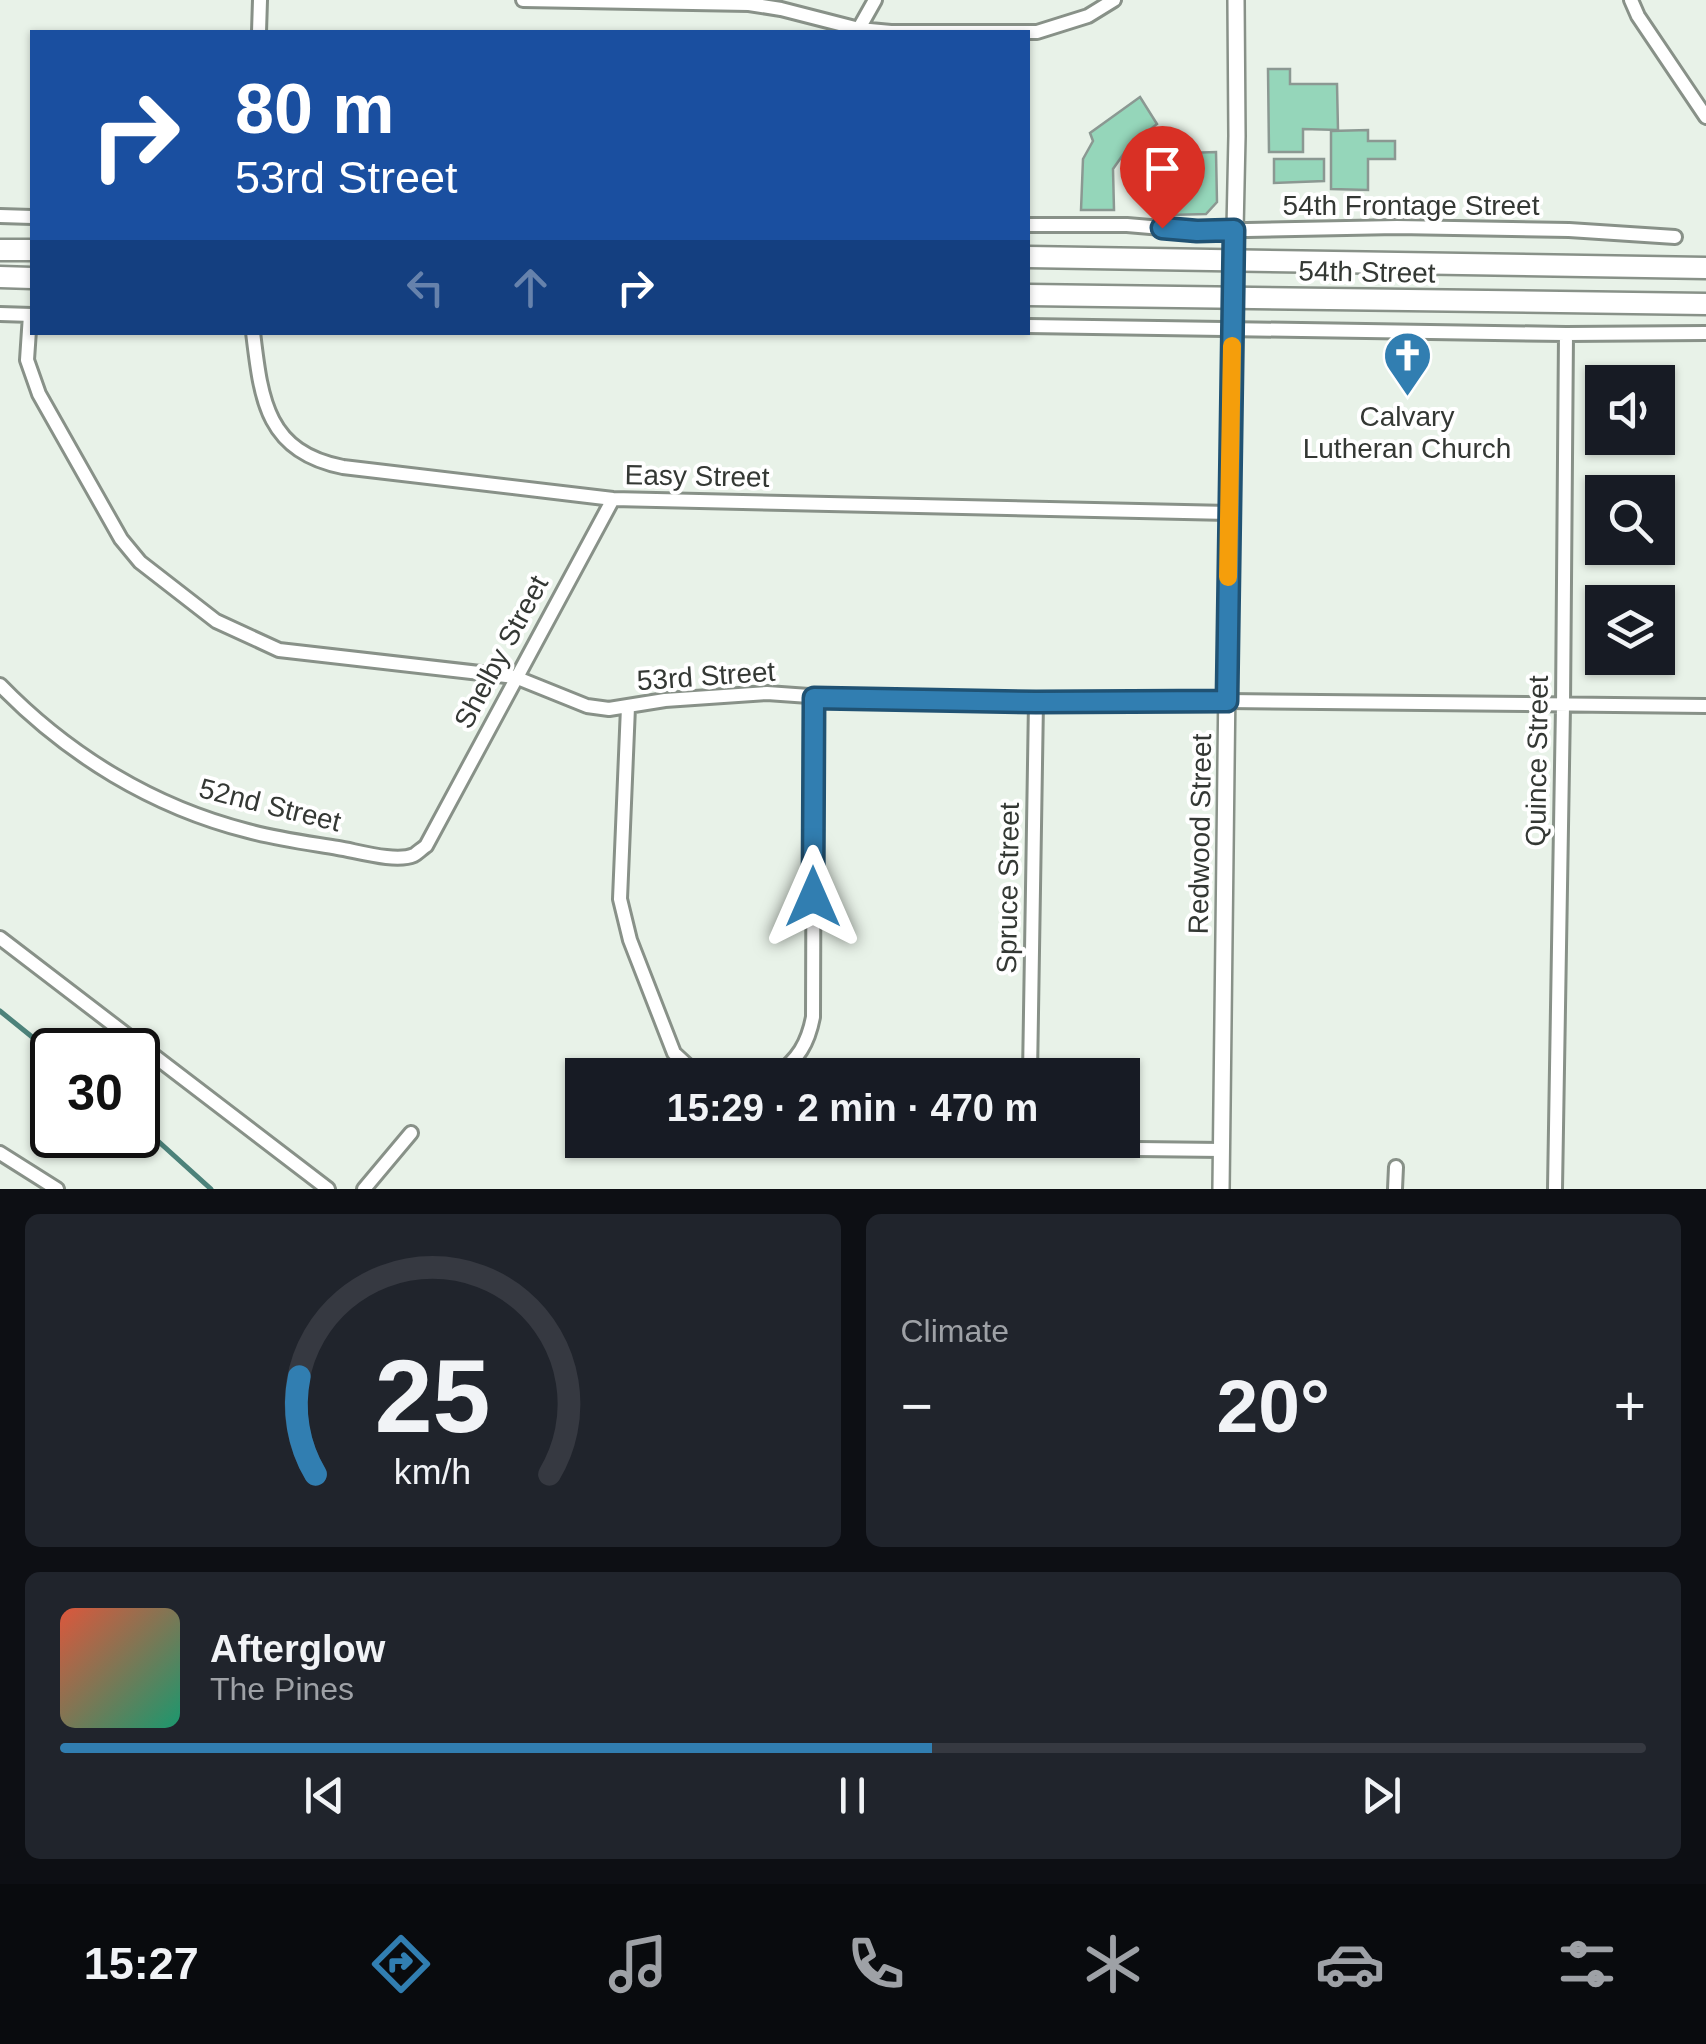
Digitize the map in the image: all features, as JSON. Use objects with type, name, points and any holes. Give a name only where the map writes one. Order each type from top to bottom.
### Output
[{"type":"main road","points":[[0,250],[30,250]]},
{"type":"main road","name":"54th Street","points":[[1030,257],[1706,268]]},
{"type":"main road","points":[[0,278],[30,278]]},
{"type":"main road","name":"54th Street","points":[[1030,295],[1706,304]]},
{"type":"street","points":[[259,30],[260,0]]},
{"type":"street","points":[[523,0],[748,4],[781,8],[855,30]]},
{"type":"street","points":[[859,30],[875,0]]},
{"type":"street","points":[[1030,32],[1088,16],[1114,0]]},
{"type":"street","name":"Redwood Street","points":[[1221,1189],[1236,0]]},
{"type":"street","points":[[1631,0],[1706,118]]},
{"type":"street","points":[[0,216],[30,217]]},
{"type":"street","name":"54th Frontage Street","points":[[1030,225],[1127,225],[1197,231],[1538,229],[1674,236]]},
{"type":"street","points":[[0,314],[30,315]]},
{"type":"street","points":[[1030,326],[1706,333]]},
{"type":"street","name":"53rd Street","points":[[30,330],[28,360],[39,394],[121,538],[140,562],[216,621],[278,650],[515,677],[586,706],[609,709],[664,700],[767,693],[814,698],[1036,702],[1706,706]]},
{"type":"street","name":"Quince Street","points":[[1555,1189],[1566,334]]},
{"type":"street","name":"Easy Street","points":[[253,335],[262,395],[284,436],[317,460],[343,467],[613,499],[1229,513]]},
{"type":"street","name":"Shelby Street","points":[[434,830],[613,499]]},
{"type":"street","name":"52nd Street","points":[[0,686],[42,726],[101,768],[159,799],[215,822],[273,838],[403,858],[426,846],[434,830]]},
{"type":"street","points":[[796,1058],[809,1037],[813,1016],[814,698]]},
{"type":"street","name":"Spruce Street","points":[[1030,1058],[1036,702]]},
{"type":"street","points":[[628,707],[620,899],[630,940],[674,1053],[679,1058]]},
{"type":"street","points":[[0,938],[328,1189]]},
{"type":"street","points":[[364,1189],[411,1133]]},
{"type":"street","points":[[1140,1149],[1222,1150]]},
{"type":"street","points":[[0,1154],[57,1189]]},
{"type":"street","points":[[1396,1167],[1396,1189]]},
{"type":"building","points":[[1268,69],[1290,69],[1290,84],[1337,84],[1338,130],[1303,129],[1303,152],[1269,152]]},
{"type":"building","points":[[1140,97],[1157,124],[1129,146],[1113,169],[1114,210],[1081,210],[1083,159],[1093,141],[1090,133]]},
{"type":"building","points":[[1368,130],[1368,141],[1395,141],[1395,159],[1368,159],[1368,190],[1331,189],[1331,131]]},
{"type":"building","points":[[1216,152],[1217,202],[1206,214],[1170,215],[1170,206],[1153,207],[1153,176],[1171,173],[1170,166],[1184,165],[1186,153]]},
{"type":"building","points":[[1274,159],[1324,159],[1324,181],[1274,183]]},
{"type":"waterway","points":[[0,1011],[30,1035]]},
{"type":"waterway","points":[[160,1143],[211,1189]]},
{"type":"slow traffic","points":[[1228,577],[1232,346]]},
{"type":"place","name":"Calvary Lutheran Church","points":[[1407,398]]},
{"type":"route","points":[[813,897],[814,698],[1227,701],[1234,230],[1162,228]]}]
